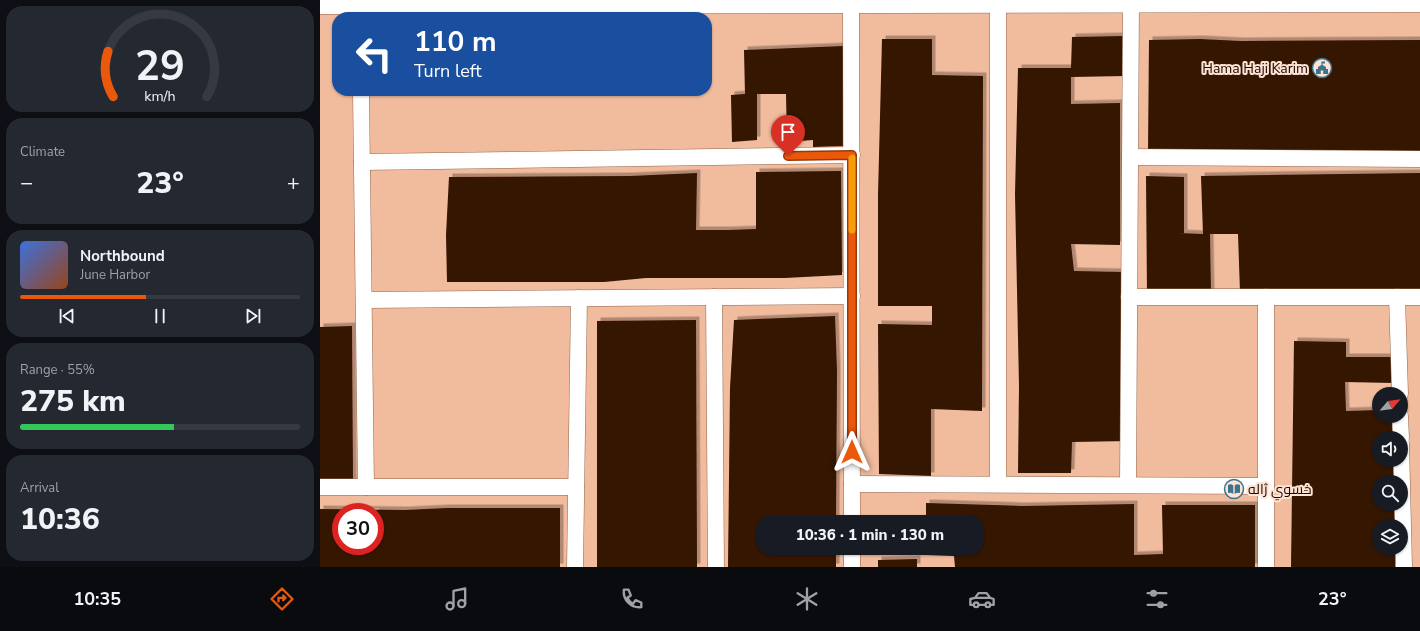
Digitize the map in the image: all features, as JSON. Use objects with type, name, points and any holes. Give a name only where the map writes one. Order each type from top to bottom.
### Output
[{"type":"street","points":[[320,4],[360,11],[434,2],[1420,2]]},
{"type":"street","points":[[998,484],[1003,2]]},
{"type":"street","points":[[1128,485],[1131,2]]},
{"type":"street","points":[[851,3],[852,515]]},
{"type":"street","points":[[361,96],[366,487]]},
{"type":"street","points":[[362,162],[852,155]]},
{"type":"street","points":[[1130,157],[1420,159]]},
{"type":"street","points":[[364,300],[852,296]]},
{"type":"street","points":[[714,297],[716,567]]},
{"type":"street","points":[[1129,297],[1420,297]]},
{"type":"street","points":[[1266,297],[1266,567]]},
{"type":"street","points":[[1397,297],[1400,387]]},
{"type":"street","points":[[575,567],[579,298]]},
{"type":"street","points":[[1402,467],[1404,567]]},
{"type":"street","points":[[852,484],[1266,486]]},
{"type":"street","points":[[320,487],[576,487]]},
{"type":"street","points":[[852,555],[852,567]]},
{"type":"building","points":[[1125,36],[1125,76],[1071,77],[1071,104],[1120,103],[1120,245],[1071,244],[1074,271],[1124,272],[1128,441],[1072,442],[1071,473],[1018,473],[1019,386],[1015,194],[1018,68],[1071,68],[1072,37]]},
{"type":"building","points":[[882,39],[932,39],[932,75],[983,76],[982,411],[931,409],[931,476],[879,474],[878,324],[932,325],[932,306],[878,306],[878,195]]},
{"type":"building","points":[[1200,39],[1241,41],[1420,40],[1420,154],[1148,152],[1149,40]]},
{"type":"building","points":[[844,46],[846,146],[813,147],[813,140],[787,142],[786,94],[757,94],[757,140],[732,142],[731,95],[745,94],[744,50]]},
{"type":"building","points":[[841,171],[842,275],[785,278],[646,278],[604,282],[447,282],[446,235],[449,177],[630,176],[697,173],[696,230],[728,230],[756,229],[756,172]]},
{"type":"building","points":[[1420,173],[1420,291],[1240,292],[1238,234],[1210,234],[1211,293],[1147,293],[1146,176],[1184,177],[1184,233],[1179,233],[1203,234],[1201,176]]},
{"type":"building","points":[[835,316],[837,371],[836,515],[756,515],[756,555],[836,555],[836,567],[728,567],[730,388],[734,320]]},
{"type":"building","points":[[696,320],[697,567],[597,567],[597,321]]},
{"type":"building","points":[[352,326],[353,482],[320,482],[320,327]]},
{"type":"building","points":[[1294,341],[1346,342],[1346,357],[1394,357],[1394,383],[1345,382],[1346,411],[1372,410],[1372,423],[1394,423],[1395,431],[1372,431],[1372,467],[1395,467],[1395,475],[1372,475],[1372,511],[1395,511],[1395,519],[1372,519],[1372,555],[1395,555],[1395,567],[1291,567]]},
{"type":"building","points":[[926,503],[1023,506],[1134,504],[1134,555],[1163,554],[1162,505],[1255,505],[1255,567],[955,567],[954,556],[926,555],[984,555],[984,515],[926,515]]},
{"type":"building","points":[[560,508],[560,567],[320,567],[320,509],[332,509],[332,555],[384,555],[384,510]]},
{"type":"building","points":[[917,559],[917,567],[878,567],[878,560]]},
{"type":"slow traffic","points":[[852,158],[852,230]]},
{"type":"place","name":"Hama Haji Karim","points":[[1322,68]]},
{"type":"place","name":"خسوي ژاله","points":[[1234,489]]},
{"type":"route","points":[[788,156],[852,155],[852,452]]}]
